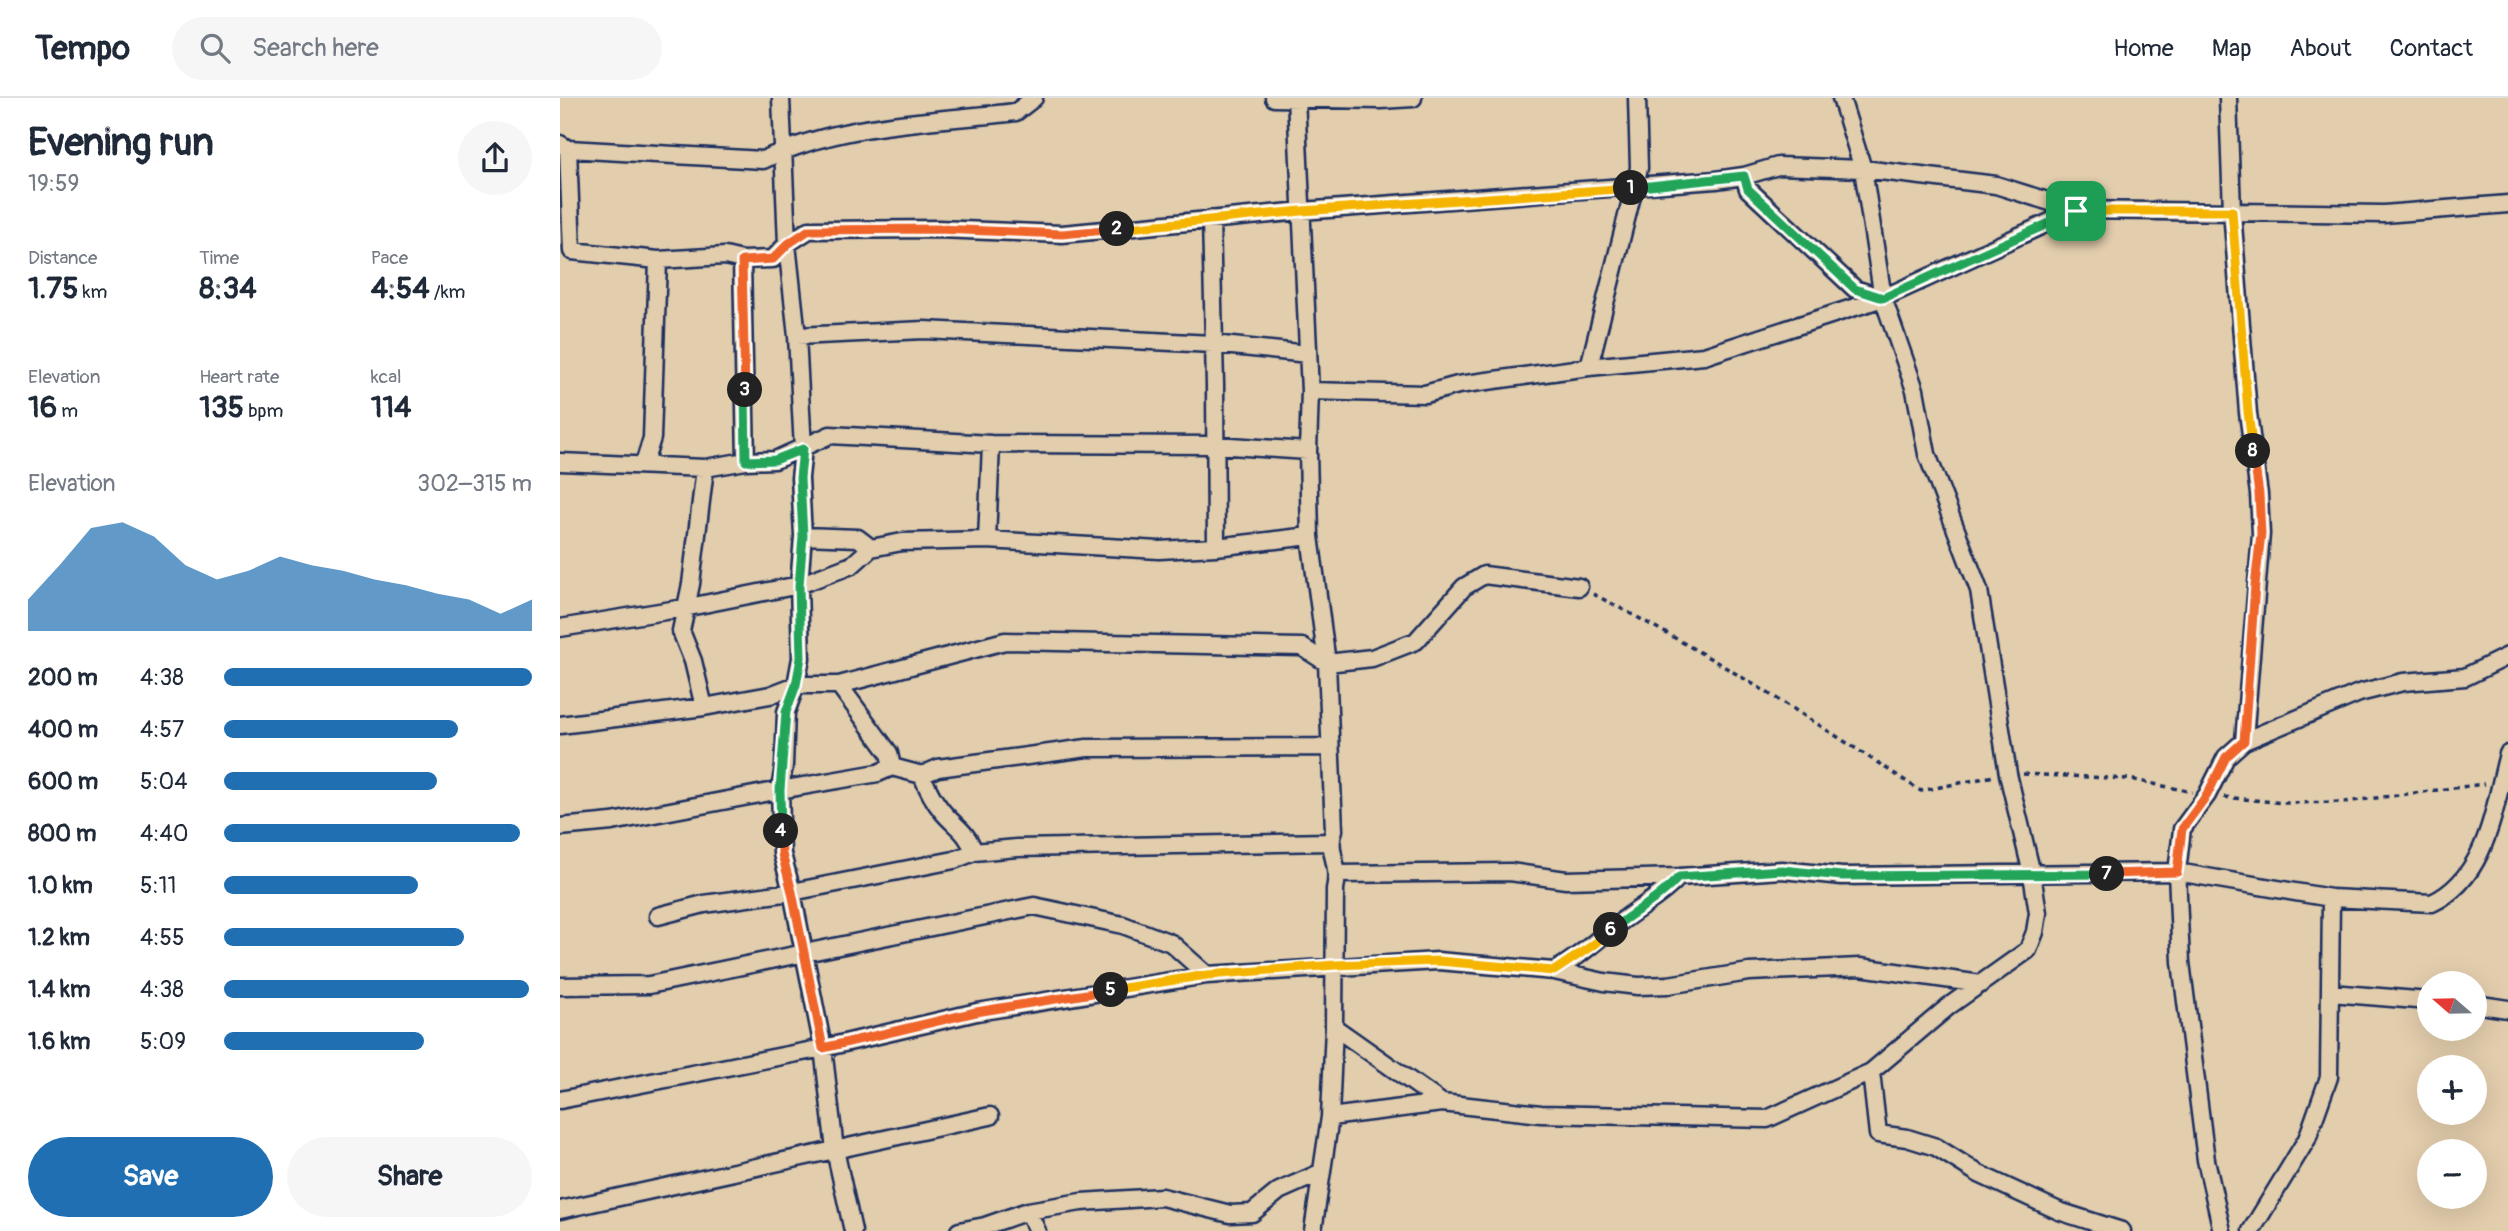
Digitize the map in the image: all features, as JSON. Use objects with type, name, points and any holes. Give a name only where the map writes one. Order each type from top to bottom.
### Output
[{"type":"street","points":[[781,98],[782,151],[803,449],[800,478],[803,536],[799,586],[801,658],[796,685],[786,712],[780,790],[782,854],[823,1048],[835,1150],[853,1231]]},
{"type":"street","points":[[1034,98],[1016,112],[867,127],[782,151],[763,160],[564,147],[572,251],[658,260],[724,256],[742,261],[773,259],[788,244],[809,230],[938,229],[1062,234],[1302,211],[1633,187],[1744,176],[1778,166],[1863,169],[1996,185],[2076,211],[2384,214],[2508,204]]},
{"type":"street","points":[[1274,98],[1413,98]]},
{"type":"street","points":[[1589,367],[1639,169],[1637,98]]},
{"type":"street","points":[[1330,1117],[1442,1103],[1541,1114],[1767,1119],[1871,1072],[1949,1006],[2028,950],[2038,913],[2032,874],[2008,774],[1979,590],[1927,454],[1915,390],[1883,298],[1863,169],[1841,98]]},
{"type":"street","points":[[2228,98],[2232,211],[2261,534],[2244,741]]},
{"type":"street","points":[[1296,99],[1310,391],[1310,536],[1327,663],[1334,831],[1330,842],[1339,874],[1335,889],[1330,1117],[1313,1231]]},
{"type":"street","points":[[1744,176],[1748,189],[1855,289],[1883,298]]},
{"type":"street","points":[[1310,391],[1425,394],[1458,385],[1589,367],[1704,356],[1883,298],[2076,211]]},
{"type":"street","points":[[1211,219],[1216,547]]},
{"type":"street","points":[[644,464],[652,438],[658,260]]},
{"type":"street","points":[[742,261],[746,461]]},
{"type":"street","points":[[797,336],[924,330],[1213,344],[1308,354]]},
{"type":"street","points":[[560,462],[705,468],[746,461],[775,460],[830,435],[990,444],[1215,445],[1308,452]]},
{"type":"street","points":[[987,540],[990,444]]},
{"type":"street","points":[[704,707],[693,661],[681,631],[691,584],[705,468]]},
{"type":"street","points":[[803,536],[858,538],[871,548]]},
{"type":"street","points":[[560,628],[799,586],[852,565],[871,548],[902,542],[987,540],[1159,550],[1216,547],[1310,536]]},
{"type":"street","points":[[560,724],[704,707],[770,695],[796,685],[839,685],[1005,641],[1302,647],[1327,663],[1372,658],[1416,641],[1464,587],[1484,575],[1579,587]]},
{"type":"street","points":[[2222,1231],[2206,1160],[2182,962],[2177,872],[2182,829],[2207,795],[2226,757],[2244,741],[2359,693],[2403,682],[2465,677],[2508,656]]},
{"type":"street","points":[[839,685],[889,753],[892,767]]},
{"type":"street","points":[[560,827],[612,822],[878,774],[892,767],[922,775],[938,768],[1087,748],[1329,747]]},
{"type":"street","points":[[1339,874],[1510,872],[1566,880],[1679,877],[1782,870],[1842,876],[2177,872],[2331,898],[2432,903],[2444,898],[2466,875],[2487,841],[2504,781],[2508,754]]},
{"type":"street","points":[[922,775],[927,790],[942,811],[969,837],[974,852]]},
{"type":"street","points":[[658,916],[704,904],[792,892],[954,860],[974,852],[1096,845],[1330,842]]},
{"type":"street","points":[[1554,971],[1663,894],[1679,877]]},
{"type":"street","points":[[2251,1231],[2306,1139],[2329,1077],[2331,898]]},
{"type":"street","points":[[560,986],[649,985],[804,951],[1034,906],[1123,925],[1171,943],[1207,975]]},
{"type":"street","points":[[560,1100],[823,1048],[976,1012],[1207,975],[1335,965],[1438,961],[1554,971],[1604,982],[1658,986],[1749,972],[1860,967],[1981,984]]},
{"type":"street","points":[[2331,993],[2417,1000]]},
{"type":"street","points":[[2487,1006],[2508,1009]]},
{"type":"street","points":[[1334,1027],[1442,1103]]},
{"type":"street","points":[[1871,1072],[1878,1134],[1907,1138],[1936,1147],[1979,1174],[2059,1211],[2122,1231]]},
{"type":"street","points":[[560,1210],[990,1116]]},
{"type":"street","points":[[959,1231],[985,1226],[1028,1211],[1081,1202],[1162,1198],[1230,1214],[1252,1213],[1279,1191],[1322,1172]]},
{"type":"street","points":[[1028,1211],[1037,1231]]},
{"type":"path","points":[[1579,587],[1700,651],[1921,790],[2008,774],[2130,779],[2207,795],[2284,803],[2345,802],[2504,781]]},
{"type":"route","points":[[1744,176],[1748,189],[1855,289],[1883,298],[2076,211],[2232,211],[2261,534],[2244,741],[2226,757],[2207,795],[2182,829],[2177,872],[1842,876],[1782,870],[1679,877],[1663,894],[1554,971],[1438,961],[1335,965],[1207,975],[976,1012],[823,1048],[782,854],[780,790],[786,712],[796,685],[801,658],[799,586],[803,536],[800,478],[803,449],[775,460],[746,461],[742,261],[773,259],[788,244],[809,230],[938,229],[1062,234],[1302,211],[1633,187],[1744,176]]}]
